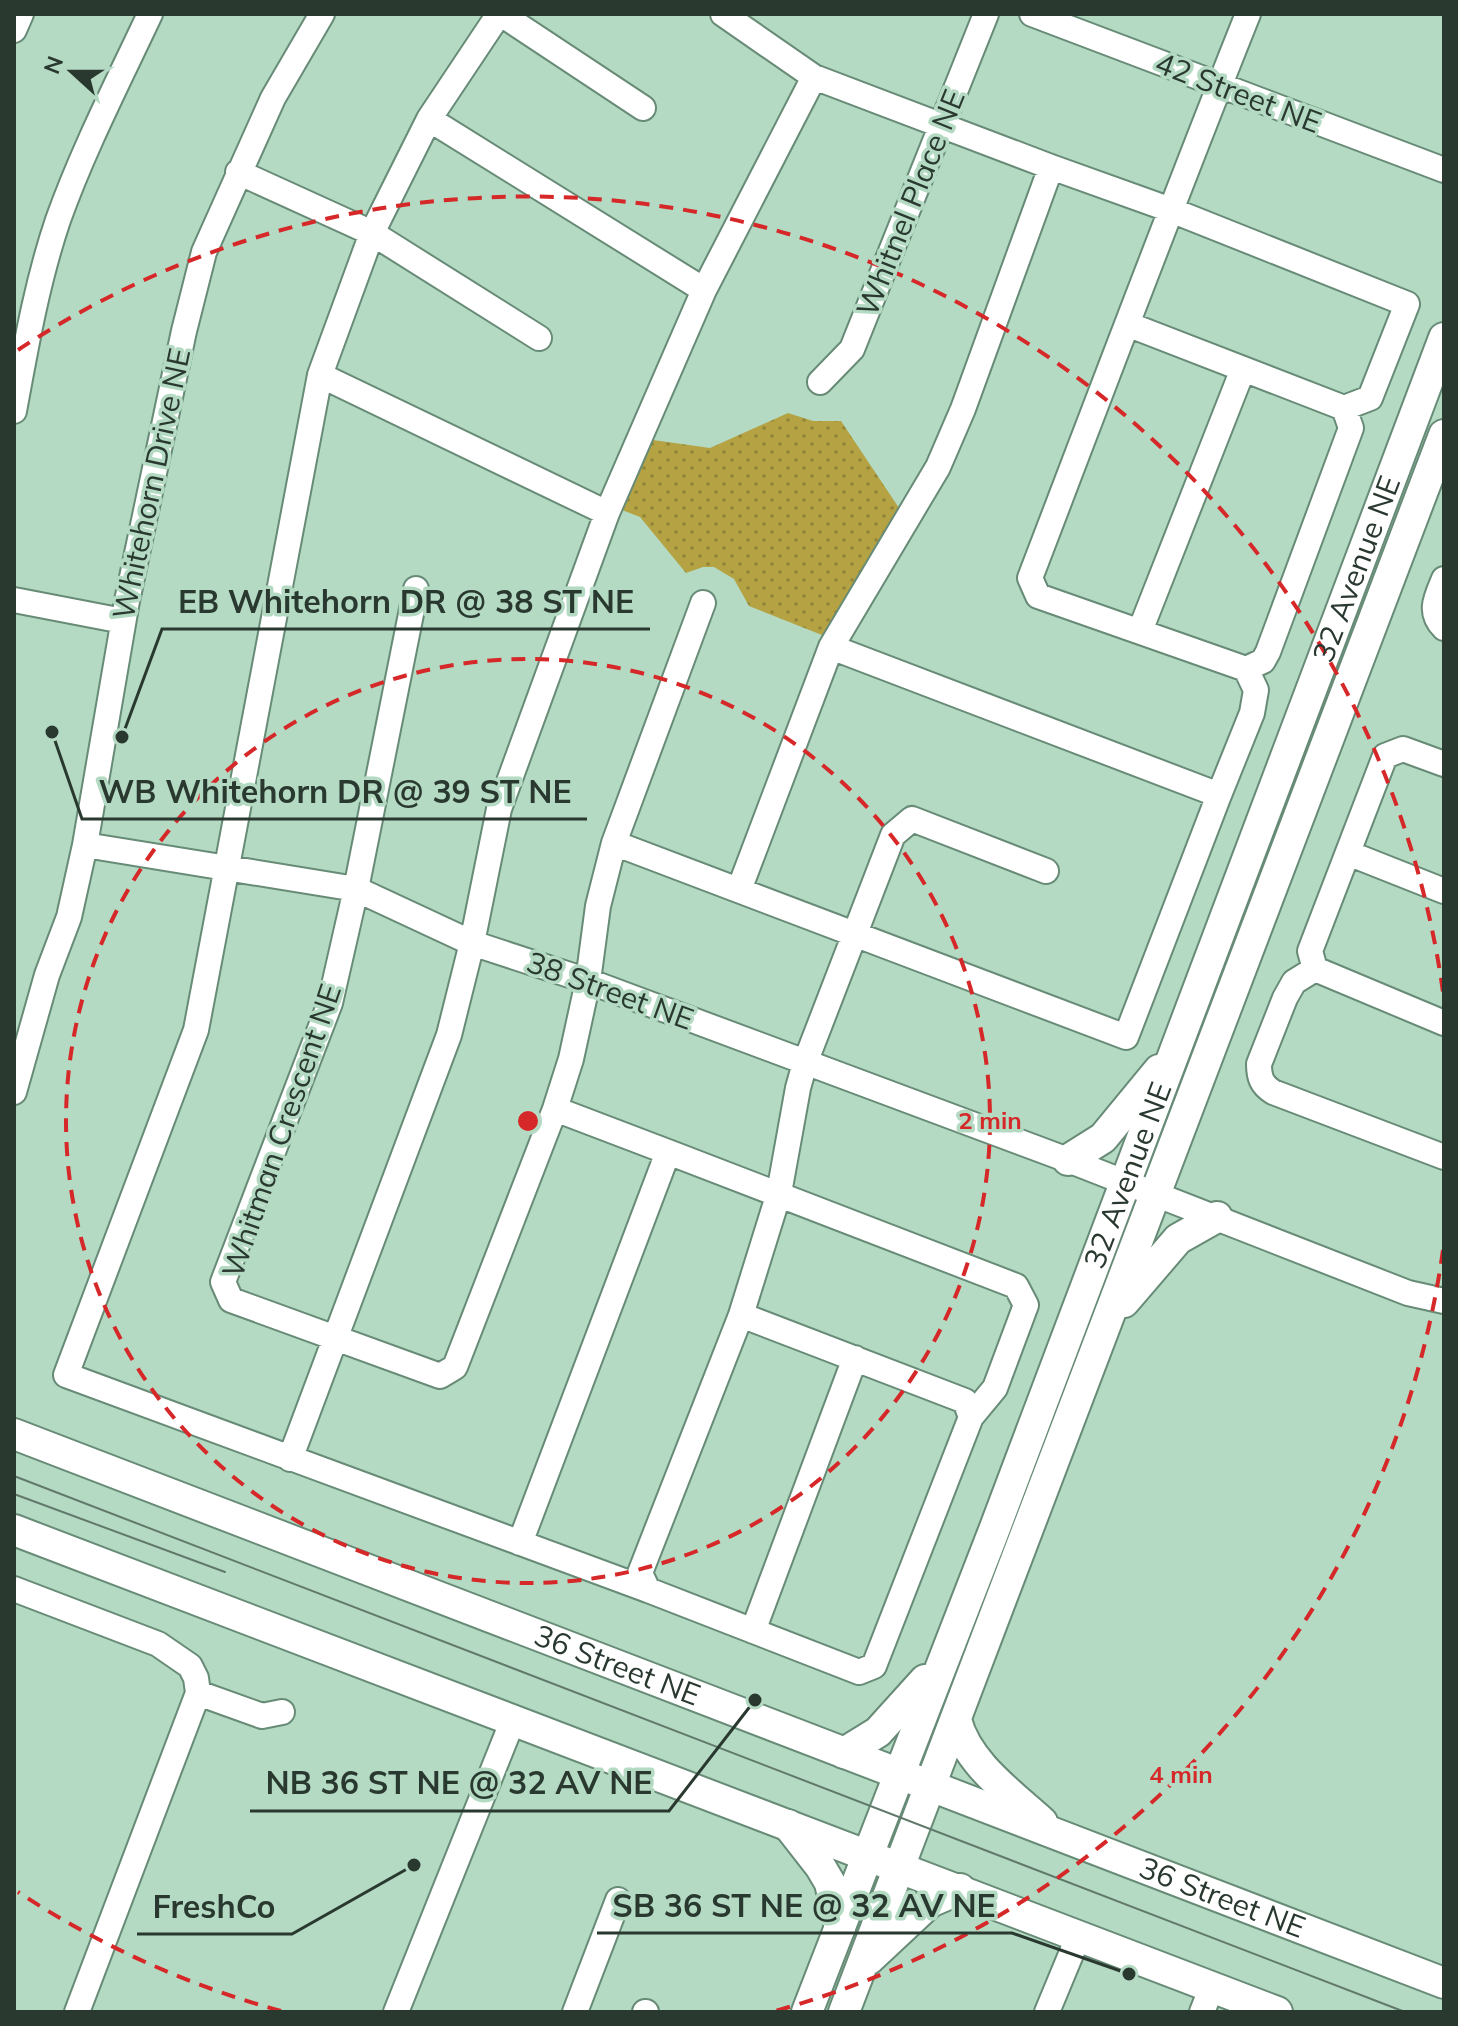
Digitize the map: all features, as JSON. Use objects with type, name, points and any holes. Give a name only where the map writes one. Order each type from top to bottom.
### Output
[{"type":"main road","name":"32 Avenue NE","points":[[807,2012],[993,1533],[1444,338]]},
{"type":"main road","name":"32 Avenue NE","points":[[844,2012],[1444,435]]},
{"type":"main road","points":[[1068,1160],[1103,1138],[1175,1054]]},
{"type":"main road","points":[[1107,1322],[1178,1239],[1217,1217]]},
{"type":"main road","name":"36 Street NE","points":[[14,1434],[1444,1983]]},
{"type":"main road","points":[[14,1530],[1079,1935],[1207,1999],[1277,2012]]},
{"type":"main road","points":[[844,1753],[878,1732],[895,1716],[943,1659]]},
{"type":"main road","points":[[956,1720],[973,1756],[1056,1834]]},
{"type":"main road","points":[[787,1824],[830,1883],[840,1928]]},
{"type":"main road","points":[[861,1966],[930,1902],[960,1889]]},
{"type":"street","points":[[14,30],[21,14]]},
{"type":"street","points":[[14,411],[36,296],[59,219],[102,116],[150,14]]},
{"type":"street","name":"Whitehorn Drive NE","points":[[14,1092],[47,975],[69,917],[85,845],[123,621],[184,331],[204,252],[273,98],[322,14]]},
{"type":"street","points":[[555,1109],[1016,1286],[1026,1305],[995,1388],[971,1417],[874,1666],[859,1672],[648,1590],[66,1375],[196,1030],[320,375],[372,233],[429,119],[500,14],[643,108]]},
{"type":"street","points":[[723,14],[814,77],[1171,210],[1407,304],[1370,398],[1344,408],[1127,324]]},
{"type":"street","name":"Whitnel Place NE","points":[[820,382],[852,349],[986,14]]},
{"type":"street","name":"42 Street NE","points":[[1032,14],[1444,170]]},
{"type":"street","points":[[614,843],[1126,1037],[1252,713],[1256,690],[1246,669],[1038,596],[1030,578],[1248,14]]},
{"type":"street","points":[[290,1459],[449,1035],[472,943],[499,809],[607,513],[704,290],[814,77]]},
{"type":"street","points":[[429,119],[704,290]]},
{"type":"street","points":[[739,890],[831,647],[938,467],[963,409],[1051,167]]},
{"type":"street","points":[[238,172],[372,233],[539,338]]},
{"type":"street","points":[[1140,631],[1243,369]]},
{"type":"street","points":[[320,375],[607,513]]},
{"type":"street","points":[[1246,669],[1263,661],[1268,652],[1351,428],[1344,408]]},
{"type":"street","points":[[1444,579],[1434,604],[1435,616],[1444,628]]},
{"type":"street","name":"Whitman Crescent NE","points":[[416,589],[330,1003],[223,1282],[231,1300],[440,1376],[455,1367],[555,1109],[571,1059],[588,981],[598,906],[614,843],[703,603]]},
{"type":"street","points":[[14,600],[123,621]]},
{"type":"street","points":[[831,647],[1219,795]]},
{"type":"street","points":[[1315,969],[1310,951],[1385,756],[1403,749],[1444,764]]},
{"type":"street","points":[[648,1590],[640,1573],[741,1315],[779,1193],[805,1063],[893,835],[912,819],[1046,871]]},
{"type":"street","name":"38 Street NE","points":[[85,845],[356,889],[472,943],[588,981],[1068,1160],[1408,1293],[1444,1301]]},
{"type":"street","points":[[1348,853],[1444,891]]},
{"type":"street","points":[[1315,969],[1444,1023]]},
{"type":"street","points":[[1315,969],[1294,982],[1285,998],[1259,1064],[1259,1075],[1264,1086],[1362,1128],[1444,1157]]},
{"type":"street","name":"Whitehorn Drive NE","points":[[14,1038],[47,975]]},
{"type":"street","points":[[520,1543],[668,1152]]},
{"type":"street","points":[[741,1315],[965,1401],[971,1417]]},
{"type":"street","points":[[753,1631],[855,1358]]},
{"type":"street","points":[[14,1589],[158,1644],[190,1666],[196,1678],[198,1693],[77,2012]]},
{"type":"street","points":[[198,1693],[262,1716],[282,1712]]},
{"type":"street","points":[[396,2012],[513,1720]]},
{"type":"street","points":[[575,2012],[618,1900]]},
{"type":"street","points":[[1047,2012],[1079,1935]]},
{"type":"shaded area","points":[[788,413],[813,421],[841,421],[899,508],[827,637],[749,606],[734,579],[714,567],[686,573],[640,517],[617,508],[653,440],[710,448]]},
{"type":"tram line","points":[[14,1476],[1405,2012]]},
{"type":"tram line","points":[[14,1494],[225,1572]]},
{"type":"place","name":"WB Whitehorn DR @ 39 ST NE","points":[[52,732]]},
{"type":"place","name":"EB Whitehorn DR @ 38 ST NE","points":[[122,737]]},
{"type":"place","name":"NB 36 ST NE @ 32 AV NE","points":[[755,1700]]},
{"type":"place","name":"FreshCo","points":[[414,1865]]},
{"type":"place","name":"SB 36 ST NE @ 32 AV NE","points":[[1129,1974]]}]
